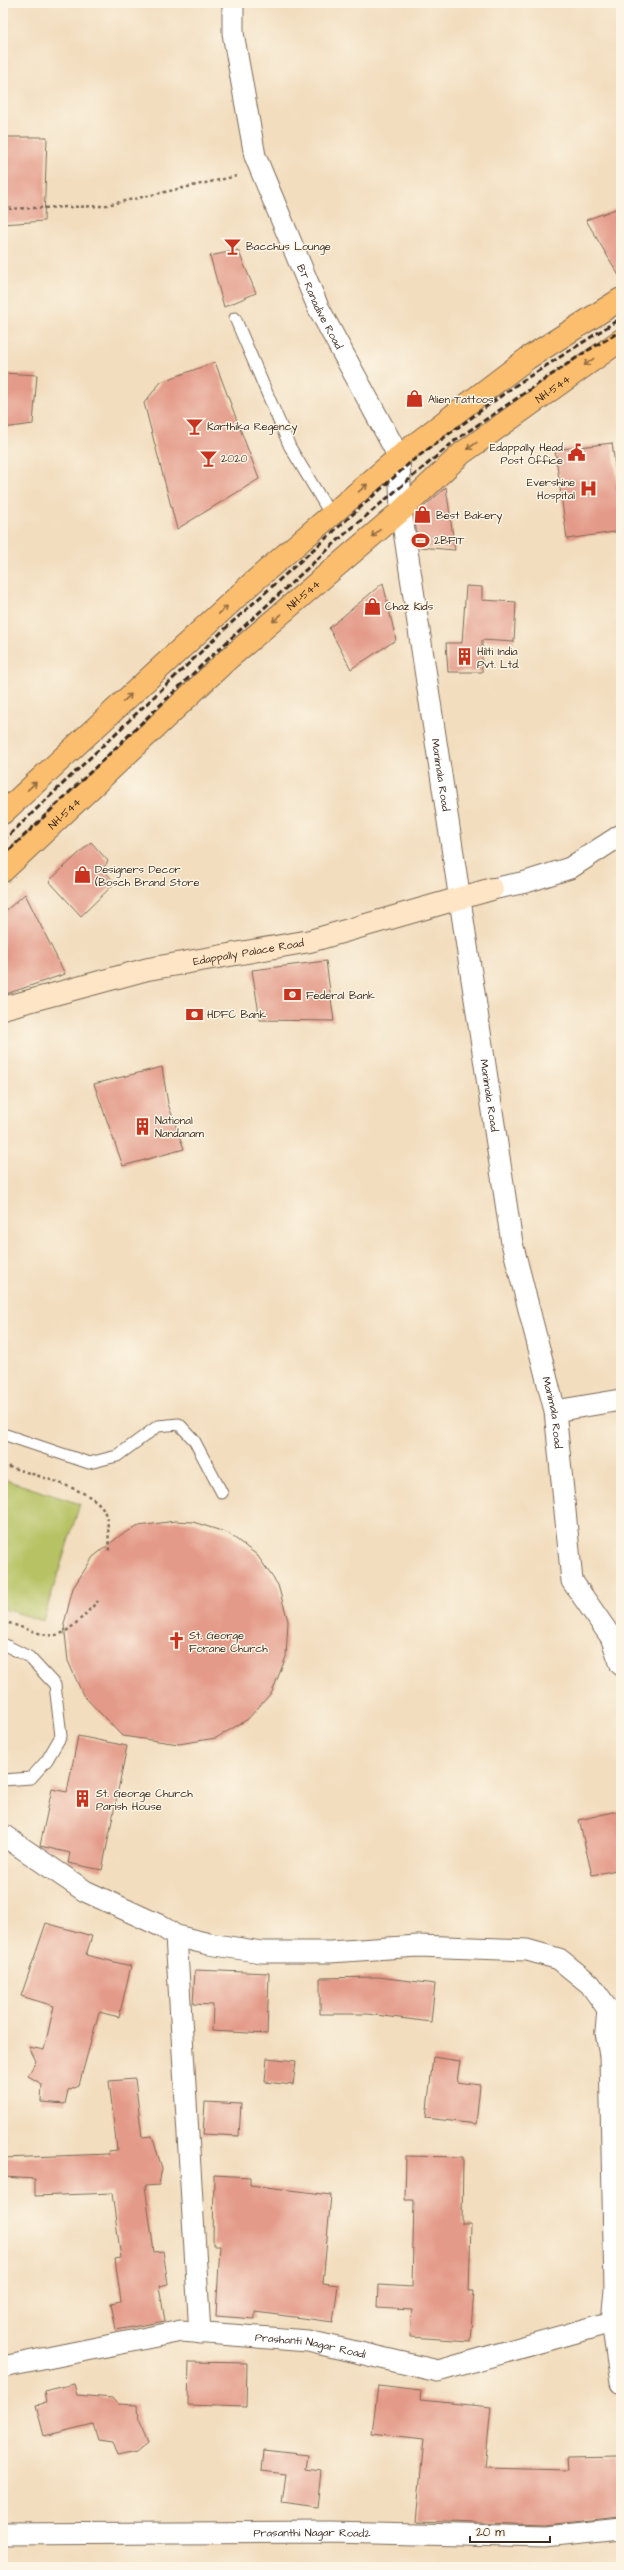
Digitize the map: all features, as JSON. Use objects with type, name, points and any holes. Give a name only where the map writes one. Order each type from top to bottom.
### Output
[{"type":"main road","points":[[3,813],[252,583],[399,457],[528,358],[621,299]]},
{"type":"main road","name":"NH-544","points":[[3,871],[227,660],[401,511],[461,454],[621,340]]},
{"type":"street","name":"BT Ranadive Road","points":[[233,3],[233,33],[256,156],[318,306],[399,457],[401,511]]},
{"type":"street","name":"Manimala Road","points":[[401,511],[461,898],[512,1243],[555,1411],[572,1581],[611,1637],[621,1665]]},
{"type":"street","points":[[492,889],[526,882],[570,868],[621,835]]},
{"type":"street","name":"Edappally Palace Road","points":[[3,1008],[148,969],[310,941],[492,889]]},
{"type":"street","points":[[555,1411],[621,1400]]},
{"type":"street","points":[[3,1835],[85,1891],[161,1926],[176,1936],[209,1944],[262,1952],[330,1952],[418,1946],[527,1950],[559,1959],[590,1984],[608,2010],[614,2029],[610,2056],[614,2289],[612,2322],[621,2383]]},
{"type":"street","points":[[176,1936],[200,2333]]},
{"type":"street","name":"Prashanti Nagar Road1","points":[[3,2367],[181,2331],[308,2341],[438,2371],[612,2322]]},
{"type":"street","name":"Prasanthi Nagar Road2","points":[[3,2534],[330,2532],[545,2537],[621,2528]]},
{"type":"lane","points":[[235,318],[290,447],[331,515]]},
{"type":"lane","points":[[3,1434],[89,1463],[117,1456],[158,1426],[180,1424],[194,1440],[222,1493]]},
{"type":"lane","points":[[3,1644],[29,1657],[55,1685],[61,1736],[47,1760],[31,1778],[3,1780]]},
{"type":"path","points":[[3,209],[102,206],[261,170]]},
{"type":"path","points":[[3,1464],[87,1494],[102,1507],[107,1518],[109,1553]]},
{"type":"path","points":[[3,1621],[48,1636],[62,1636],[71,1629],[98,1601]]},
{"type":"green space","points":[[3,1479],[80,1504],[43,1621],[3,1609]]},
{"type":"building","points":[[3,137],[47,137],[44,221],[3,224]]},
{"type":"building","points":[[621,207],[621,279],[586,220]]},
{"type":"building","points":[[238,250],[256,293],[224,307],[210,256]]},
{"type":"building","name":"Karthika Regency","points":[[215,362],[259,479],[177,529],[144,403],[161,382]]},
{"type":"building","points":[[3,373],[37,375],[33,424],[3,428]]},
{"type":"building","points":[[612,443],[621,510],[621,531],[567,539],[555,450]]},
{"type":"building","points":[[446,487],[455,550],[419,547],[414,516]]},
{"type":"building","name":"Chaz Kids","points":[[383,583],[396,640],[351,669],[329,628]]},
{"type":"building","points":[[466,586],[482,587],[482,600],[516,602],[514,642],[482,640],[482,672],[448,672],[446,643],[462,643]]},
{"type":"building","name":"Designers Decor (Bosch Brand Store","points":[[91,842],[108,861],[103,869],[115,883],[81,916],[49,881]]},
{"type":"building","points":[[25,894],[65,974],[3,995],[3,913]]},
{"type":"building","name":"Federal Bank","points":[[326,961],[334,1021],[260,1020],[252,970]]},
{"type":"building","name":"National Nandanam","points":[[162,1067],[168,1104],[184,1149],[123,1166],[94,1084]]},
{"type":"building","name":"St. George Forane Church","points":[[175,1521],[193,1522],[228,1533],[257,1555],[278,1585],[288,1621],[286,1657],[272,1692],[248,1719],[216,1738],[179,1744],[122,1736],[83,1695],[68,1661],[64,1624],[73,1588],[93,1557],[122,1534],[139,1526]]},
{"type":"building","name":"St. George Church Parish House","points":[[78,1736],[127,1746],[102,1870],[68,1863],[70,1853],[40,1846],[52,1789],[67,1792]]},
{"type":"building","points":[[621,1810],[621,1869],[592,1875],[579,1820]]},
{"type":"building","points":[[46,1923],[92,1936],[86,1955],[131,1966],[119,2017],[99,2012],[79,2085],[68,2090],[65,2104],[41,2102],[42,2084],[28,2076],[36,2061],[29,2047],[44,2050],[54,2006],[21,1996]]},
{"type":"building","points":[[195,1970],[269,1973],[267,2034],[212,2031],[213,2005],[193,2004]]},
{"type":"building","points":[[378,1977],[435,1984],[431,2022],[368,2014],[320,2014],[320,1978]]},
{"type":"building","points":[[433,2057],[460,2061],[457,2082],[480,2085],[476,2124],[426,2118]]},
{"type":"building","points":[[267,2058],[296,2061],[293,2085],[265,2082]]},
{"type":"building","points":[[135,2079],[142,2137],[152,2136],[162,2168],[159,2185],[145,2186],[154,2252],[163,2251],[168,2284],[159,2286],[165,2321],[116,2330],[111,2303],[121,2301],[115,2259],[121,2258],[112,2193],[35,2196],[35,2179],[3,2177],[3,2158],[109,2154],[108,2151],[117,2150],[109,2081]]},
{"type":"building","points":[[205,2102],[241,2104],[239,2136],[203,2134]]},
{"type":"building","points":[[406,2156],[463,2157],[462,2224],[471,2224],[469,2291],[474,2291],[470,2341],[410,2337],[412,2310],[377,2308],[378,2285],[412,2287],[414,2200],[405,2200]]},
{"type":"building","points":[[214,2175],[250,2177],[250,2185],[331,2195],[323,2283],[338,2285],[333,2322],[255,2312],[255,2319],[216,2316],[220,2245],[213,2245]]},
{"type":"building","points":[[189,2362],[247,2363],[246,2407],[188,2405]]},
{"type":"building","points":[[74,2384],[77,2395],[112,2398],[117,2404],[138,2405],[139,2422],[148,2442],[136,2452],[117,2456],[112,2442],[98,2440],[93,2424],[44,2436],[36,2405],[46,2403],[44,2391]]},
{"type":"building","points":[[378,2386],[421,2391],[420,2400],[491,2407],[485,2468],[568,2470],[567,2458],[618,2457],[619,2517],[545,2525],[416,2521],[424,2439],[372,2433]]},
{"type":"building","points":[[263,2450],[308,2455],[306,2469],[321,2471],[317,2508],[282,2503],[286,2474],[261,2471]]},
{"type":"railway","points":[[3,841],[228,626],[412,461],[516,385],[621,318]]},
{"type":"railway","points":[[3,856],[205,662],[346,533],[457,439],[585,352],[621,331]]},
{"type":"place","name":"Bacchus Lounge","points":[[233,246]]},
{"type":"place","name":"Alien Tattoos","points":[[415,399]]},
{"type":"place","name":"Karthika Regency","points":[[194,426]]},
{"type":"place","name":"Edappally Head Post Office","points":[[576,453]]},
{"type":"place","name":"2020","points":[[208,458]]},
{"type":"place","name":"Evershine Hospital","points":[[588,488]]},
{"type":"place","name":"Best Bakery","points":[[423,515]]},
{"type":"place","name":"2BFIT","points":[[421,540]]},
{"type":"place","name":"Chaz Kids","points":[[372,606]]},
{"type":"place","name":"Hilti India Pvt. Ltd.","points":[[464,657]]},
{"type":"place","name":"Designers Decor (Bosch Brand Store","points":[[82,875]]},
{"type":"place","name":"Federal Bank","points":[[293,995]]},
{"type":"place","name":"HDFC Bank","points":[[194,1014]]},
{"type":"place","name":"National Nandanam","points":[[142,1126]]},
{"type":"place","name":"St. George Forane Church","points":[[176,1641]]},
{"type":"place","name":"St. George Church Parish House","points":[[83,1799]]}]
